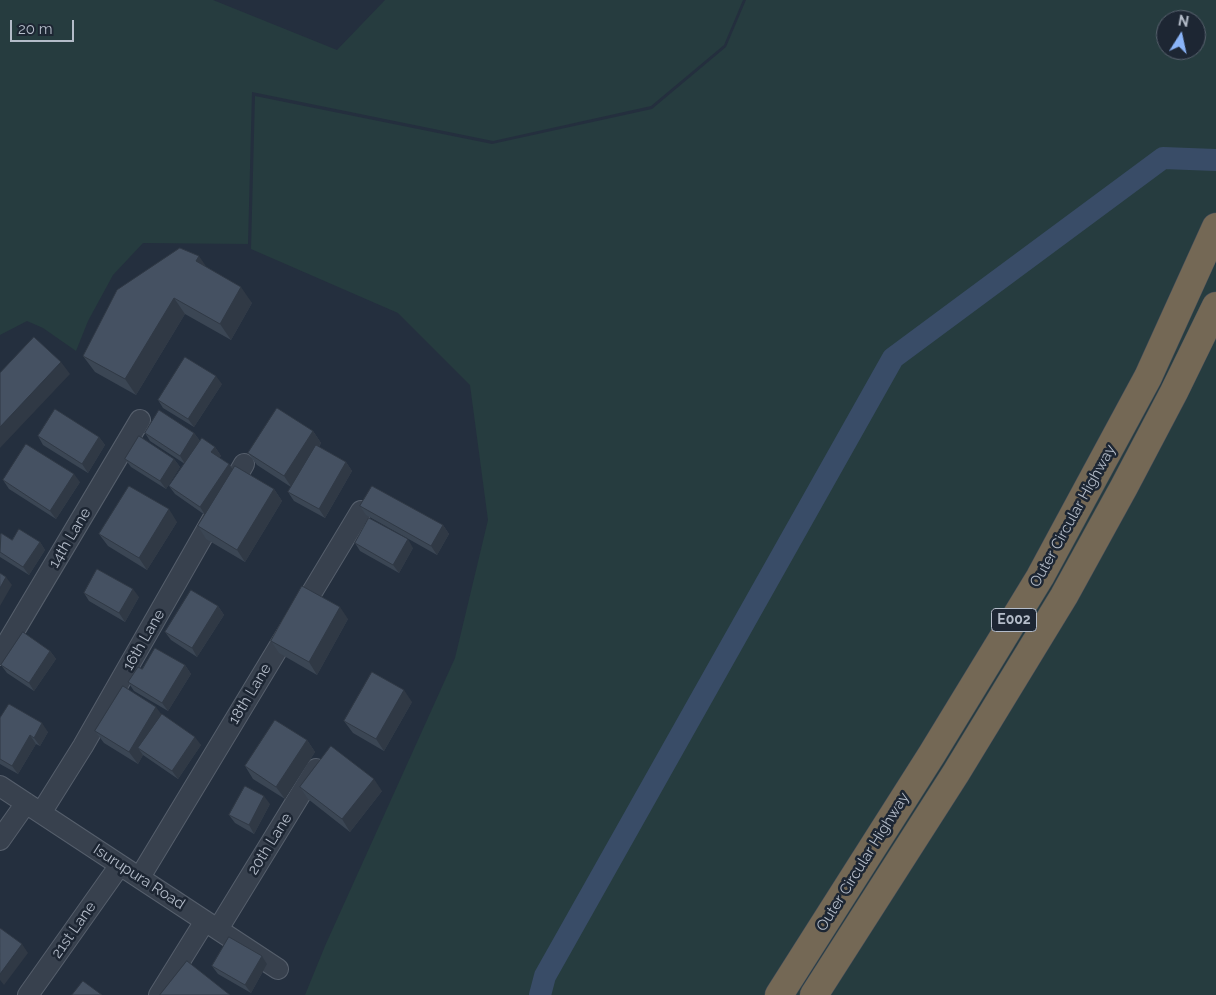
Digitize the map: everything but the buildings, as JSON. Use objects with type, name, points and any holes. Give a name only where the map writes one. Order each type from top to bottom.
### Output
[{"type":"highway","name":"Outer Circular Highway","points":[[779,995],[932,754],[1040,577],[1148,377],[1216,227]]},
{"type":"highway","name":"Outer Circular Highway","points":[[814,995],[956,773],[1064,596],[1151,435],[1216,306]]},
{"type":"street","name":"14th Lane","points":[[0,655],[140,420]]},
{"type":"street","name":"16th Lane","points":[[0,840],[34,808],[83,746],[244,464]]},
{"type":"street","name":"18th Lane","points":[[140,878],[361,511]]},
{"type":"street","name":"20th Lane","points":[[159,995],[212,925],[322,760]]},
{"type":"street","name":"Isurupura Road","points":[[0,786],[278,968]]},
{"type":"street","name":"21st Lane","points":[[28,995],[120,865]]},
{"type":"green space","points":[[0,0],[213,0],[337,50],[385,0],[743,0],[724,45],[651,106],[493,141],[252,92],[248,244],[143,243],[113,275],[88,321],[76,351],[43,328],[27,321],[0,335]]},
{"type":"green space","points":[[746,0],[1216,0],[1216,995],[305,995],[325,946],[455,658],[488,520],[470,385],[398,313],[251,249],[255,96],[492,144],[652,109],[726,47]]},
{"type":"waterway","points":[[540,995],[545,976],[893,358],[1163,158],[1216,160]]}]
